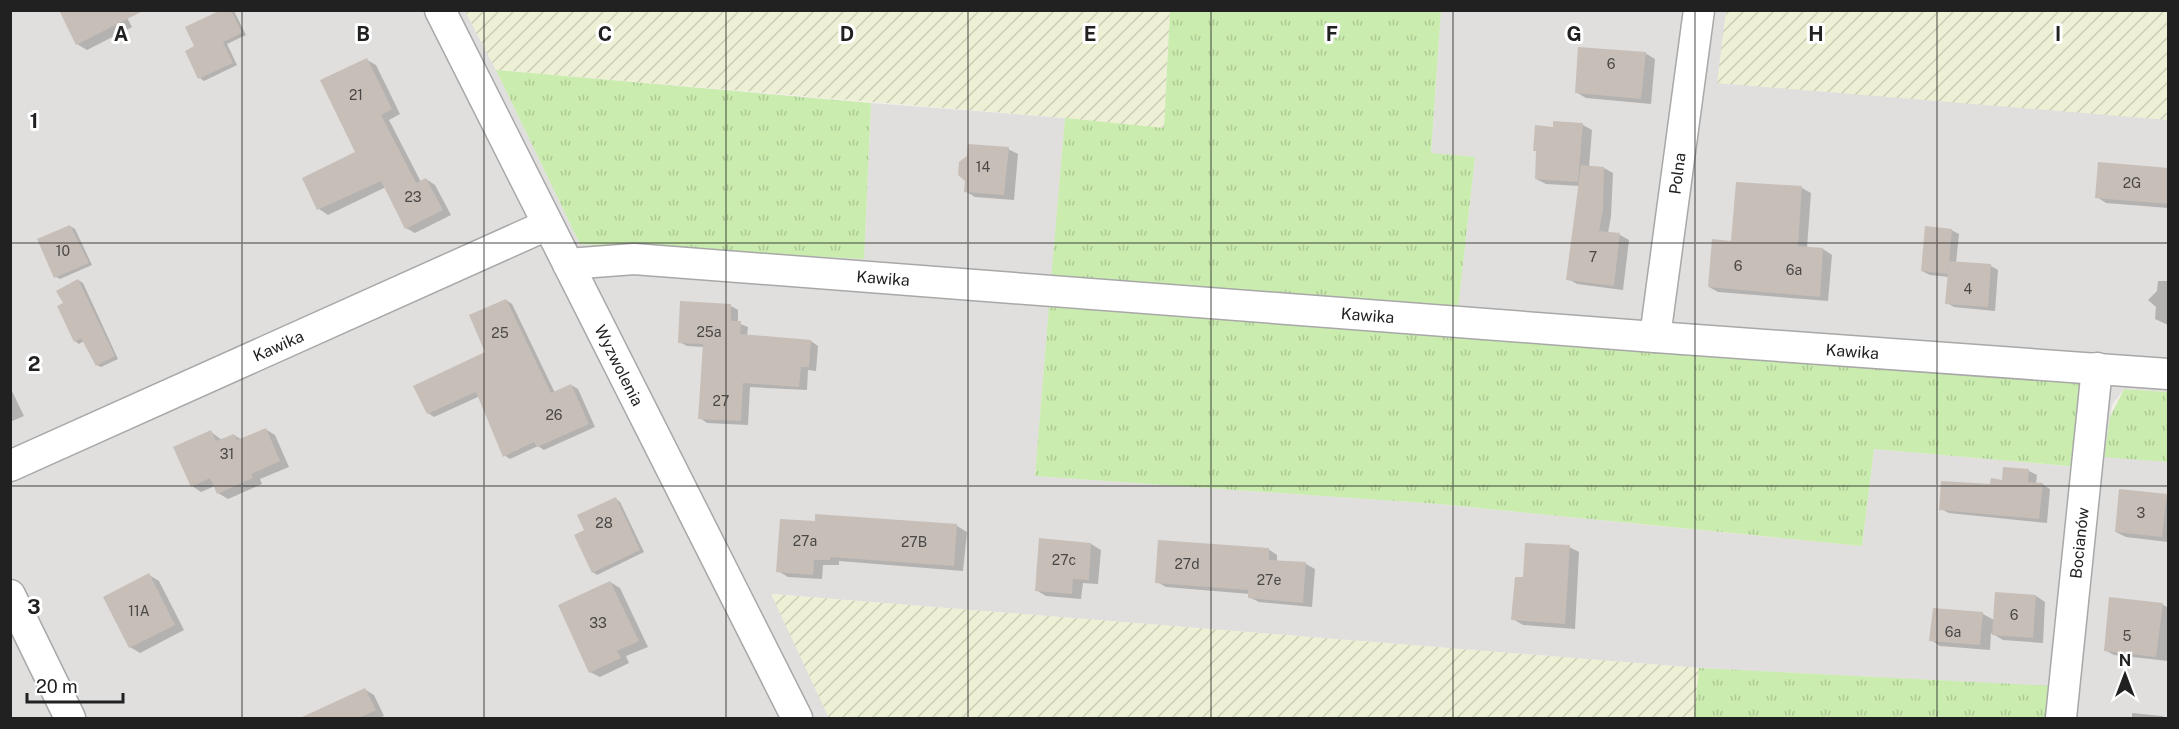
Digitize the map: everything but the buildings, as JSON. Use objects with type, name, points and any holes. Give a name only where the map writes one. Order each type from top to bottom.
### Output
[{"type":"street","name":"Wyzwolenia","points":[[440,10],[797,718]]},
{"type":"street","name":"Polna","points":[[1655,337],[1699,10]]},
{"type":"street","name":"Kawika","points":[[10,466],[547,225]]},
{"type":"street","name":"Kawika","points":[[568,264],[634,259],[2169,374]]},
{"type":"street","name":"Bocianów","points":[[2061,718],[2097,368]]},
{"type":"street","points":[[10,595],[70,718]]},
{"type":"shaded area","points":[[10,11],[465,11],[580,244],[864,259],[871,103],[1065,118],[1035,476],[1438,504],[1862,546],[1874,449],[2078,467],[1455,335],[1475,157],[1431,154],[1441,11],[1726,11],[1718,83],[2168,117],[2168,392],[2124,389],[2112,405],[2105,456],[2168,462],[2168,718],[2065,718],[2065,687],[1699,668],[772,594],[829,718],[11,718]]},
{"type":"green space","points":[[465,11],[1170,11],[1164,129],[1065,118],[496,70]]},
{"type":"green space","points":[[1170,11],[1441,11],[1431,153],[1475,157],[1458,309],[1051,280],[1065,118],[1164,128]]},
{"type":"green space","points":[[1726,11],[2168,11],[2168,120],[1717,83]]},
{"type":"green space","points":[[496,70],[871,103],[864,259],[580,244]]},
{"type":"green space","points":[[1049,307],[2084,382],[2079,467],[1874,449],[1862,546],[1439,504],[1035,476]]},
{"type":"green space","points":[[2124,389],[2168,392],[2168,462],[2104,457],[2110,417]]},
{"type":"green space","points":[[771,594],[1699,668],[1694,718],[829,718]]},
{"type":"green space","points":[[1699,668],[2055,686],[2051,718],[1694,718]]}]
